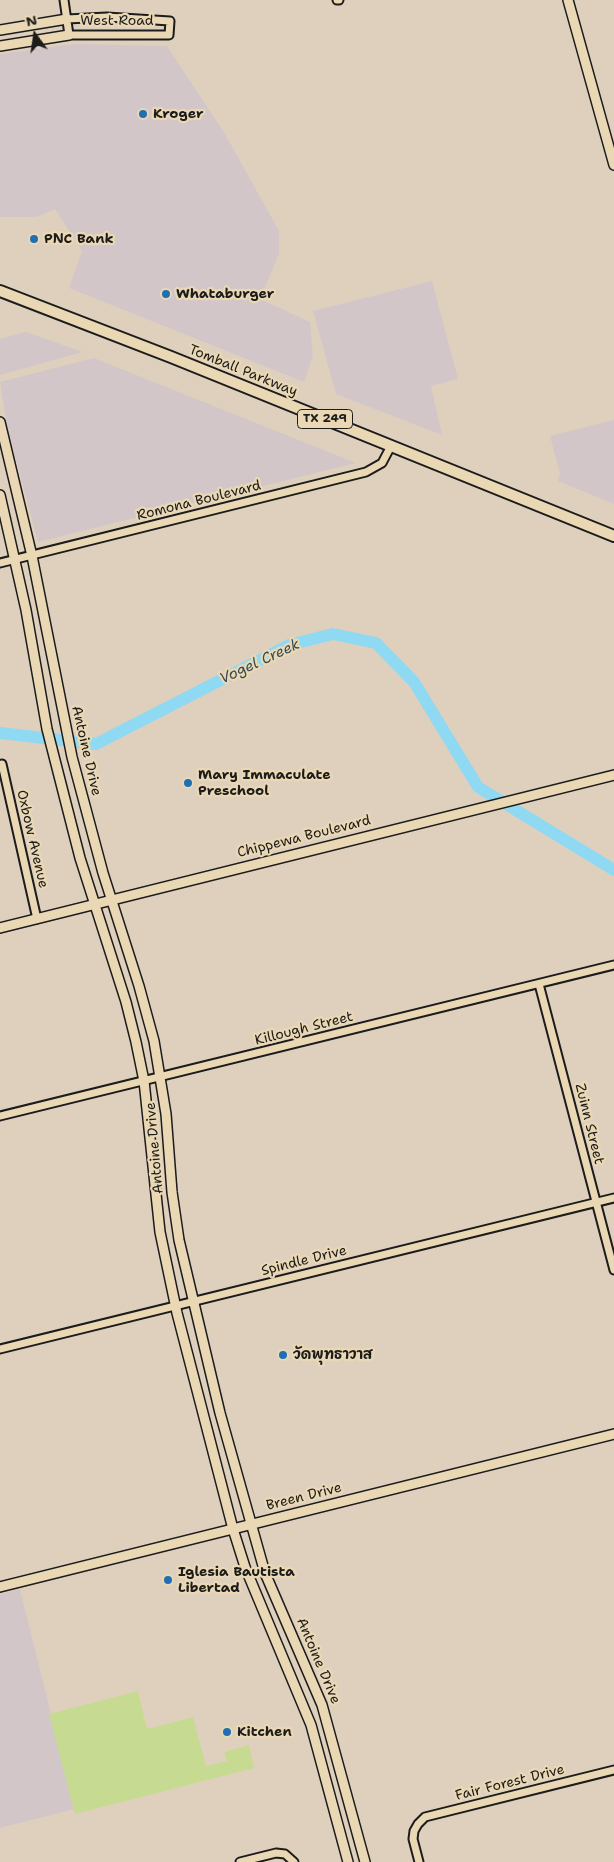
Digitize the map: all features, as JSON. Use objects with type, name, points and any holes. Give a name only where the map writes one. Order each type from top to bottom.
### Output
[{"type":"main road","points":[[568,0],[614,165]]},
{"type":"main road","name":"West Road","points":[[0,30],[67,19]]},
{"type":"main road","name":"West Road","points":[[0,46],[69,35]]},
{"type":"main road","name":"Tomball Parkway","points":[[0,291],[171,356],[614,536]]},
{"type":"main road","name":"Antoine Drive","points":[[0,424],[32,556],[72,757],[111,901],[139,986],[162,1077],[172,1192],[192,1302],[220,1413],[265,1573],[296,1641],[322,1705],[365,1862]]},
{"type":"main road","name":"Antoine Drive","points":[[0,495],[15,560],[47,729],[95,904],[126,1002],[144,1081],[160,1232],[176,1306],[204,1416],[233,1529],[245,1567],[300,1693],[320,1757],[348,1862]]},
{"type":"main road","points":[[34,660],[52,657]]},
{"type":"main road","name":"Chippewa Boulevard","points":[[0,928],[614,775]]},
{"type":"main road","points":[[68,808],[84,804]]},
{"type":"main road","points":[[155,1194],[172,1192]]},
{"type":"main road","points":[[204,1416],[220,1413]]},
{"type":"main road","name":"Breen Drive","points":[[0,1587],[614,1434]]},
{"type":"main road","points":[[281,1648],[296,1641]]},
{"type":"street","points":[[64,0],[69,35]]},
{"type":"street","name":"West Road","points":[[67,19],[107,18],[170,21],[169,35],[69,35]]},
{"type":"street","name":"Romona Boulevard","points":[[0,563],[366,472],[382,463],[391,446]]},
{"type":"street","name":"Oxbow Avenue","points":[[2,764],[37,919]]},
{"type":"street","name":"Killough Street","points":[[0,1116],[614,965]]},
{"type":"street","name":"Zuinn Street","points":[[540,984],[614,1270]]},
{"type":"street","name":"Spindle Drive","points":[[0,1349],[614,1198]]},
{"type":"street","name":"Fair Forest Drive","points":[[419,1862],[413,1839],[416,1826],[426,1817],[614,1770]]},
{"type":"street","points":[[240,1862],[276,1853],[284,1854],[294,1862]]},
{"type":"shaded area","points":[[74,44],[167,46],[225,134],[279,231],[279,254],[260,299],[310,322],[313,356],[304,382],[69,288],[82,251],[55,209],[37,217],[0,217],[0,54]]},
{"type":"shaded area","points":[[432,281],[458,379],[431,386],[442,435],[336,394],[313,311]]},
{"type":"shaded area","points":[[26,332],[83,352],[0,375],[0,339]]},
{"type":"shaded area","points":[[94,358],[356,463],[38,542],[7,426],[0,382]]},
{"type":"shaded area","points":[[614,420],[614,504],[558,481],[560,474],[550,436]]},
{"type":"shaded area","points":[[20,1589],[75,1809],[0,1828],[0,1594]]},
{"type":"green space","points":[[138,1691],[147,1729],[193,1717],[206,1766],[227,1761],[224,1752],[249,1745],[254,1768],[75,1814],[49,1714]]},
{"type":"waterway","name":"Vogel Creek","points":[[0,733],[96,744],[289,645],[333,634],[376,643],[414,682],[478,787],[614,870]]},
{"type":"place","name":"Kroger","points":[[143,114]]},
{"type":"place","name":"PNC Bank","points":[[34,239]]},
{"type":"place","name":"Whataburger","points":[[166,294]]},
{"type":"place","name":"Mary Immaculate Preschool","points":[[188,783]]},
{"type":"place","name":"วัดพุทธาวาส","points":[[283,1355]]},
{"type":"place","name":"Iglesia Bautista Libertad","points":[[168,1580]]},
{"type":"place","name":"Kitchen","points":[[227,1732]]}]
